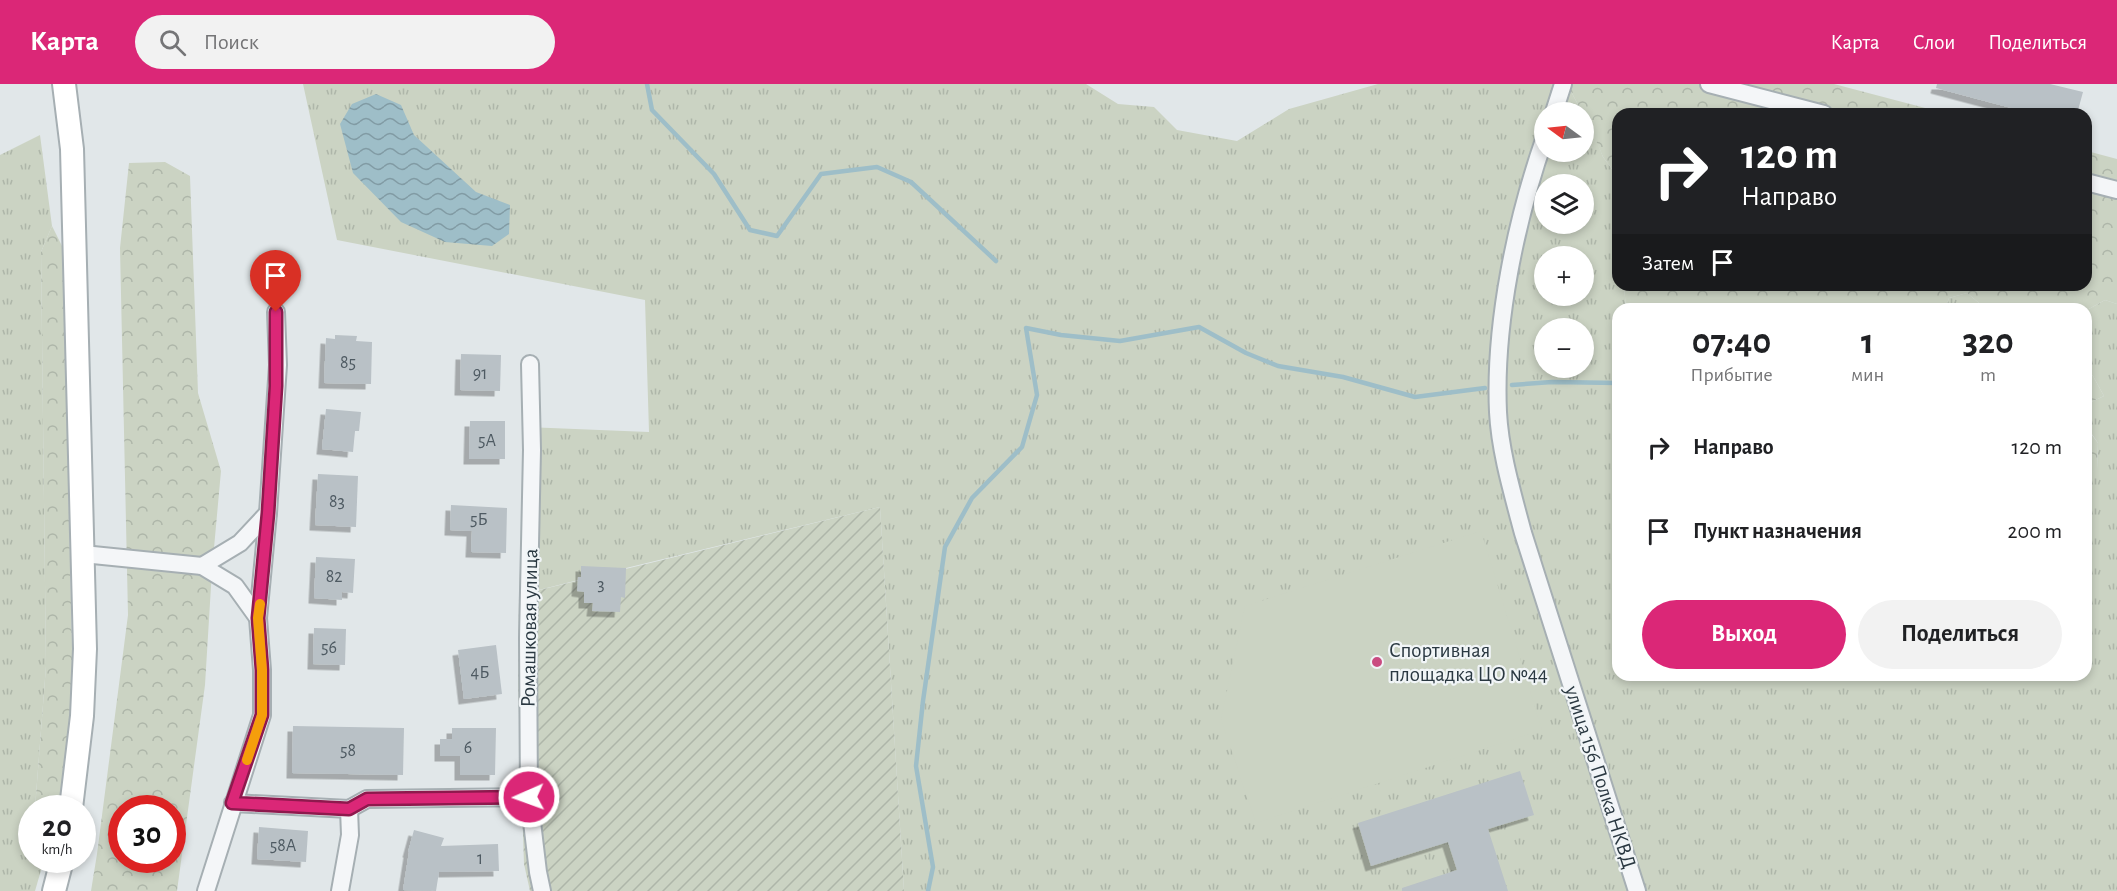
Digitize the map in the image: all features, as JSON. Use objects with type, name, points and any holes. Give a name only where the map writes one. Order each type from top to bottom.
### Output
[{"type":"main road","points":[[64,84],[72,149],[85,649],[82,716],[73,795]]},
{"type":"main road","points":[[54,891],[59,873]]},
{"type":"street","points":[[1557,102],[1563,84]]},
{"type":"street","points":[[1709,84],[1801,108]]},
{"type":"street","name":"улица 156 Полка НКВД","points":[[1538,162],[1511,257],[1500,344],[1498,413],[1508,473],[1523,533],[1637,891]]},
{"type":"street","points":[[2092,184],[2117,190]]},
{"type":"street","points":[[206,891],[232,803],[262,715],[262,670],[258,618],[278,364],[276,312]]},
{"type":"street","name":"Ромашковая улица","points":[[530,364],[532,450],[528,638],[529,797],[542,891]]},
{"type":"street","points":[[202,566],[240,543],[268,513]]},
{"type":"street","points":[[83,554],[202,566],[235,586],[258,618]]},
{"type":"street","points":[[232,803],[349,809],[367,799],[529,797]]},
{"type":"street","points":[[340,891],[350,835],[349,809]]},
{"type":"green space","points":[[303,84],[1086,84],[1118,104],[1154,107],[1177,130],[1237,141],[1289,109],[1378,84],[1567,84],[1577,102],[1534,102],[1534,162],[1594,162],[1594,134],[1603,157],[1612,169],[1612,291],[1624,291],[1626,303],[1612,303],[1612,681],[2092,681],[2092,472],[2097,469],[2098,443],[2092,434],[2092,402],[2104,396],[2092,375],[2092,307],[2105,300],[2117,304],[2117,891],[904,891],[880,507],[519,595],[526,427],[649,432],[645,300],[337,240]]},
{"type":"green space","points":[[1567,84],[1834,84],[1925,108],[1612,108],[1612,169],[1603,157],[1594,136],[1594,102],[1577,102]]},
{"type":"green space","points":[[40,135],[52,226],[41,252],[46,666],[36,795],[18,795],[18,873],[40,873],[35,891],[0,891],[0,155]]},
{"type":"green space","points":[[2092,152],[2117,159],[2117,304],[2105,300],[2092,307],[2092,303],[1979,303],[1967,293],[1949,298],[1947,303],[1626,303],[1624,291],[2092,291]]},
{"type":"green space","points":[[165,162],[190,176],[198,393],[221,471],[205,685],[186,825],[186,795],[108,795],[108,873],[179,873],[177,891],[91,891],[94,873],[96,873],[128,615],[120,248],[129,163]]},
{"type":"green space","points":[[52,226],[63,248],[73,689],[62,795],[36,795],[46,666],[41,252]]},
{"type":"green space","points":[[1967,293],[1979,303],[1947,303],[1949,298]]},
{"type":"green space","points":[[2092,375],[2093,376],[2104,396],[2092,402]]},
{"type":"green space","points":[[2092,435],[2098,443],[2097,470],[2092,472]]},
{"type":"green space","points":[[880,507],[904,891],[530,891],[524,864],[518,684],[519,595]]},
{"type":"green space","name":"Спортивная площадка ЦО №44","points":[[1481,531],[1542,730],[1256,823],[1221,719],[1245,606]]},
{"type":"water","points":[[376,94],[401,105],[414,135],[476,192],[510,205],[509,234],[492,246],[445,242],[401,222],[353,173],[340,124],[352,104]]},
{"type":"building","points":[[1937,84],[2050,84],[2083,92],[2079,108],[2011,108],[1936,88]]},
{"type":"building","points":[[335,335],[357,336],[356,341],[372,342],[371,384],[324,383],[326,338],[335,339]]},
{"type":"building","points":[[461,354],[501,355],[500,391],[460,390]]},
{"type":"building","points":[[326,409],[361,412],[359,431],[355,431],[353,452],[322,449]]},
{"type":"building","points":[[470,421],[505,421],[505,459],[469,459]]},
{"type":"building","points":[[318,474],[358,476],[356,527],[315,525]]},
{"type":"building","points":[[451,505],[507,508],[506,553],[471,552],[472,531],[450,530]]},
{"type":"building","points":[[316,557],[355,559],[353,593],[342,592],[342,600],[314,598]]},
{"type":"building","points":[[581,566],[626,568],[625,598],[621,597],[620,612],[592,611],[593,603],[584,603],[584,592],[577,591]]},
{"type":"building","points":[[314,628],[346,629],[345,665],[313,664]]},
{"type":"building","points":[[496,645],[502,694],[464,699],[458,650]]},
{"type":"building","points":[[293,726],[404,728],[403,775],[292,773]]},
{"type":"building","points":[[452,728],[496,728],[495,775],[460,775],[460,756],[440,756],[440,739],[452,739]]},
{"type":"building","points":[[1520,771],[1534,815],[1488,829],[1508,891],[1402,891],[1402,888],[1457,870],[1448,842],[1371,866],[1358,823]]},
{"type":"building","points":[[259,827],[308,831],[306,862],[257,859]]},
{"type":"building","points":[[414,830],[444,838],[441,846],[498,844],[499,871],[439,872],[436,891],[403,890],[408,852]]},
{"type":"waterway","points":[[647,84],[652,110],[714,174],[750,230],[777,236],[821,174],[877,167],[911,182],[996,261]]},
{"type":"waterway","points":[[928,891],[933,867],[916,766],[945,547],[972,498],[1022,447],[1037,395],[1026,328],[1061,335],[1120,341],[1199,327],[1246,353],[1278,366],[1343,377],[1415,397],[1485,388]]},
{"type":"waterway","points":[[1512,385],[1552,382],[1612,383]]},
{"type":"slow traffic","points":[[247,760],[262,715],[262,670],[258,618],[260,604]]},
{"type":"place","name":"Спортивная площадка ЦО №44","points":[[1377,662]]},
{"type":"route","points":[[276,312],[278,364],[258,618],[262,670],[262,715],[232,803],[349,809],[367,799],[529,797]]}]
